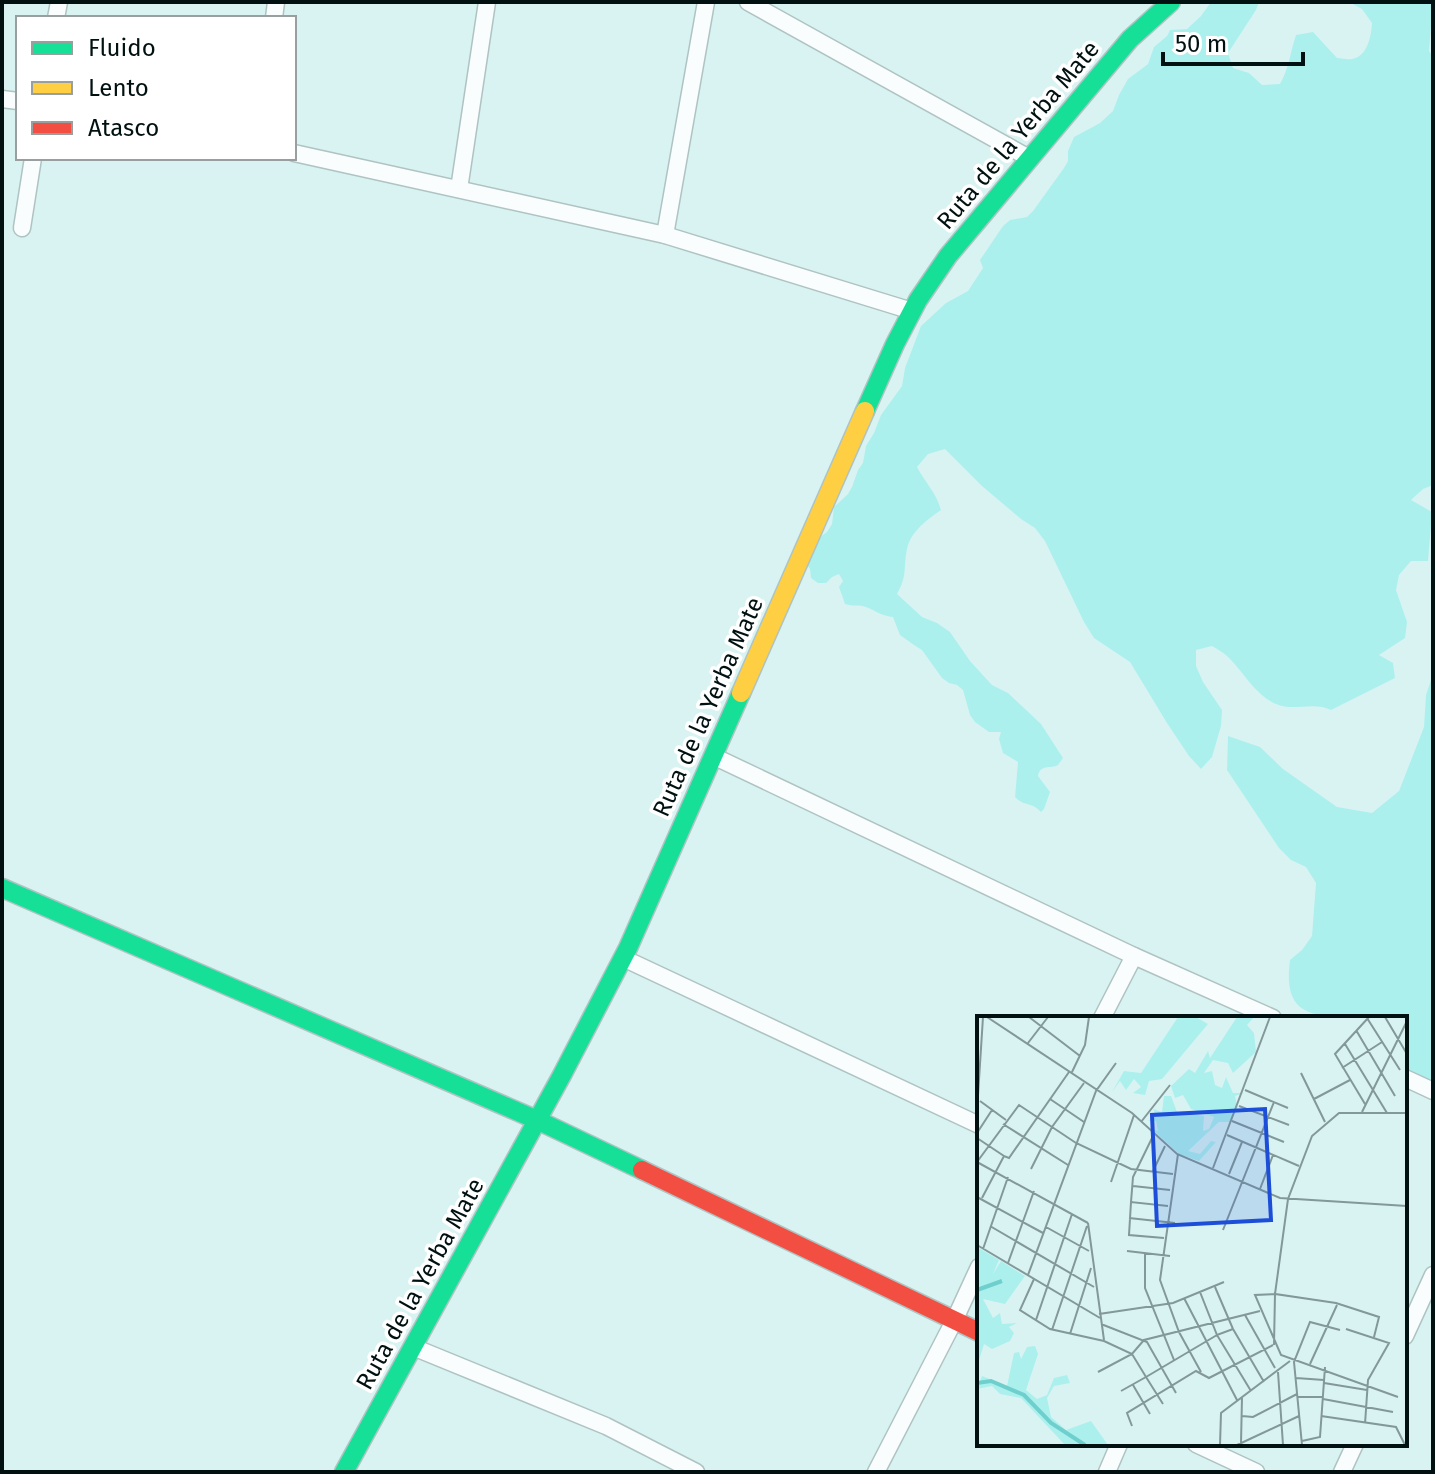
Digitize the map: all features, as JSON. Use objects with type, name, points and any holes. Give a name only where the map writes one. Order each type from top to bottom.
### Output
[{"type":"main road","name":"Ruta de la Yerba Mate","points":[[344,1472],[623,958],[912,311],[948,256],[1029,158],[1130,39],[1171,2]]},
{"type":"main road","points":[[2,888],[537,1120],[977,1331]]},
{"type":"street","points":[[459,189],[487,2]]},
{"type":"street","points":[[665,235],[706,2]]},
{"type":"street","points":[[748,2],[1029,158]]},
{"type":"street","points":[[296,153],[665,235],[912,311]]},
{"type":"street","points":[[22,228],[33,160]]},
{"type":"street","points":[[713,756],[1134,956],[1269,1016]]},
{"type":"street","points":[[1103,1016],[1134,956]]},
{"type":"street","points":[[623,958],[977,1124]]},
{"type":"street","points":[[1407,1079],[1433,1091]]},
{"type":"street","points":[[876,1472],[977,1271]]},
{"type":"street","points":[[1407,1332],[1433,1275]]},
{"type":"street","points":[[413,1347],[606,1426],[696,1472]]},
{"type":"street","points":[[1107,1472],[1118,1446]]},
{"type":"street","points":[[1200,1446],[1256,1472]]},
{"type":"street","points":[[1342,1472],[1354,1446]]},
{"type":"shaded area","points":[[1211,2],[1259,2],[1228,53],[1233,68],[1249,73],[1262,85],[1280,84],[1296,35],[1313,32],[1337,58],[1352,59],[1362,54],[1372,23],[1362,9],[1349,2],[1433,2],[1429,51],[1433,57],[1433,485],[1411,500],[1432,512],[1428,561],[1411,561],[1399,575],[1396,590],[1407,622],[1405,638],[1379,655],[1393,663],[1395,678],[1331,710],[1317,706],[1276,704],[1255,689],[1222,652],[1212,646],[1196,650],[1196,666],[1222,710],[1212,757],[1201,769],[1167,723],[1130,662],[1094,638],[1045,541],[1035,528],[982,486],[945,449],[928,454],[917,467],[941,510],[920,526],[912,537],[907,549],[903,581],[897,594],[922,617],[950,632],[992,685],[1008,693],[1041,724],[1063,758],[1058,765],[1039,772],[1038,776],[1050,792],[1041,812],[1015,797],[1018,762],[1003,753],[999,739],[1001,732],[989,732],[975,722],[963,690],[942,678],[922,650],[900,635],[893,617],[863,606],[845,604],[839,587],[843,581],[839,574],[826,583],[818,583],[811,578],[805,562],[832,524],[834,507],[852,487],[881,415],[902,386],[905,368],[921,326],[946,303],[968,291],[983,268],[980,260],[1003,226],[1010,220],[1027,217],[1033,211],[1068,161],[1068,151],[1074,137],[1100,123],[1113,111],[1128,79],[1148,64],[1154,47],[1170,30],[1187,29]]},
{"type":"shaded area","points":[[1433,674],[1433,1102],[1420,1085],[1407,1075],[1407,1016],[1326,1016],[1309,1012],[1296,1002],[1289,985],[1290,960],[1312,936],[1316,883],[1306,867],[1291,860],[1279,848],[1227,770],[1228,736],[1260,747],[1283,769],[1337,807],[1372,813],[1399,791],[1424,727],[1426,695]]},
{"type":"traffic: fast","points":[[865,411],[918,300],[948,256],[1130,39],[1171,2]]},
{"type":"traffic: fast","points":[[344,1472],[562,1075],[628,948],[741,693]]},
{"type":"traffic: fast","points":[[2,888],[537,1120],[642,1170]]},
{"type":"traffic: slow","points":[[741,693],[865,411]]},
{"type":"traffic: jam","points":[[642,1170],[977,1331]]}]
